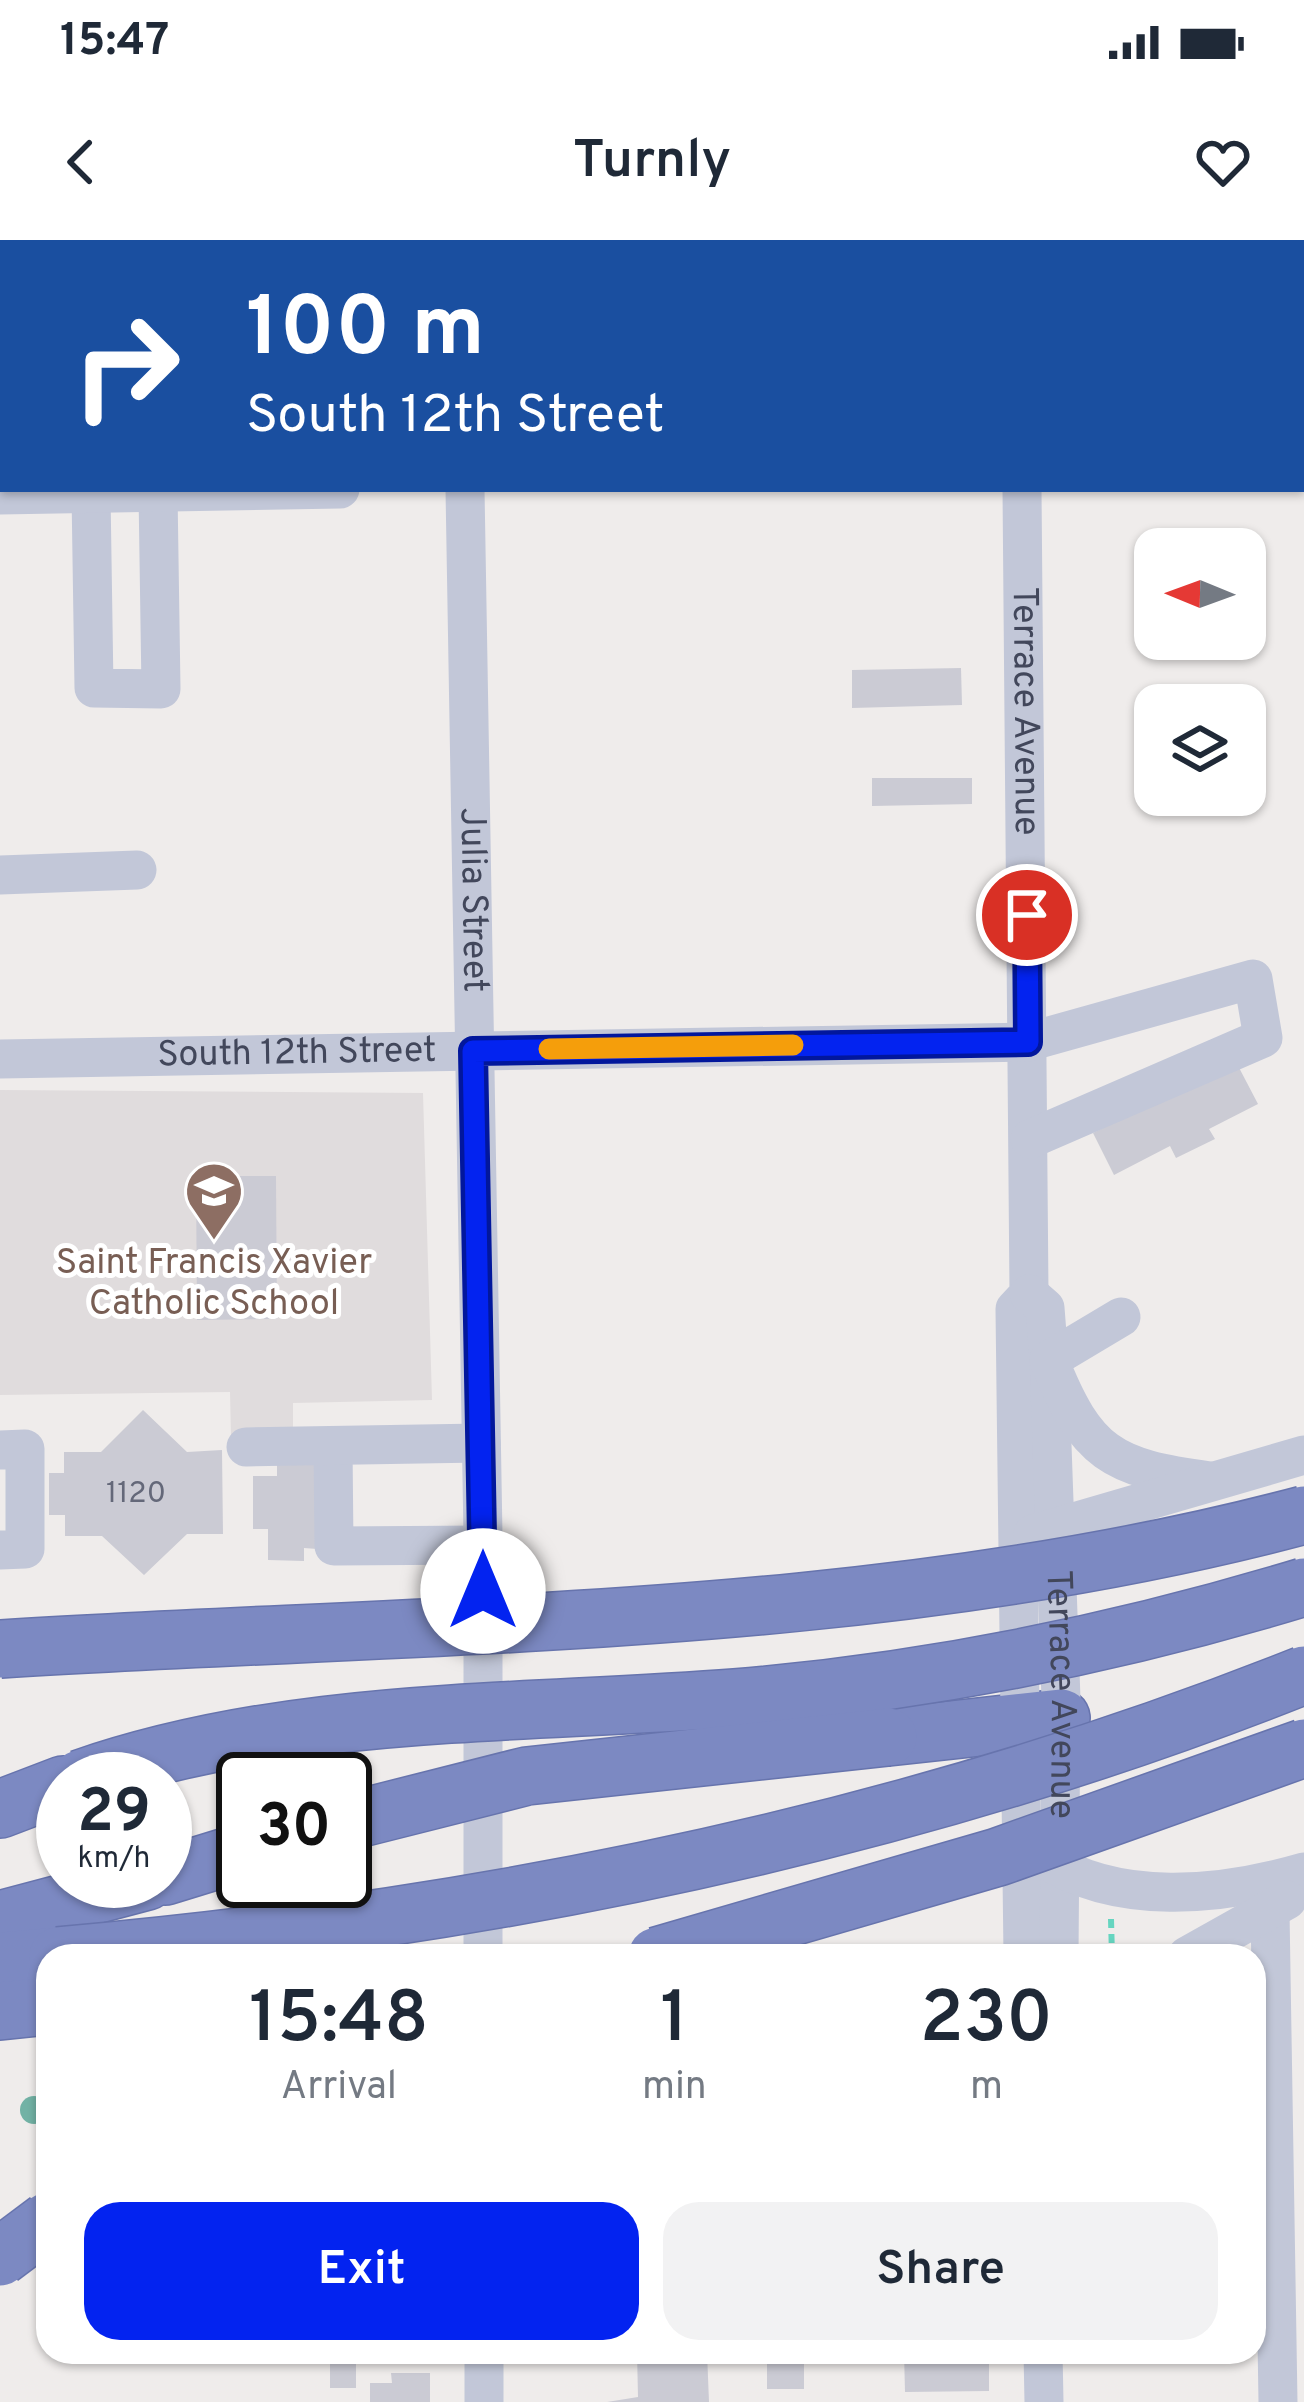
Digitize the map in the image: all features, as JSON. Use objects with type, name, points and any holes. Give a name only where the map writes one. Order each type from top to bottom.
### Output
[{"type":"highway","points":[[0,1649],[853,1598],[1104,1561],[1304,1515]]},
{"type":"highway","points":[[169,1752],[290,1728],[735,1698],[922,1675],[1161,1630],[1304,1587]]},
{"type":"highway","points":[[186,1944],[455,1907],[687,1861],[890,1811],[1198,1715],[1304,1675]]},
{"type":"highway","points":[[372,1815],[527,1776],[1040,1720]]},
{"type":"highway","points":[[698,1944],[998,1857],[1304,1748]]},
{"type":"highway","points":[[0,1809],[36,1795]]},
{"type":"highway","points":[[325,1944],[455,1907]]},
{"type":"highway","points":[[0,1920],[45,1908]]},
{"type":"highway","points":[[0,1961],[36,1958]]},
{"type":"highway","points":[[0,2011],[36,2007]]},
{"type":"highway","points":[[0,2257],[36,2231]]},
{"type":"street","points":[[0,495],[91,493],[158,492],[161,689],[94,688],[91,493]]},
{"type":"street","name":"Julia Street","points":[[465,492],[483,1545],[483,1944]]},
{"type":"street","name":"Terrace Avenue","points":[[1022,492],[1029,1294],[1016,1309],[1037,1533],[1040,1720],[1061,1870],[1059,1944]]},
{"type":"street","points":[[0,875],[137,870]]},
{"type":"street","name":"South 12th Street","points":[[0,1059],[1028,1042],[1253,979],[1263,1038],[1030,1139]]},
{"type":"street","name":"Terrace Avenue","points":[[1029,1294],[1045,1308],[1049,1360],[1037,1533]]},
{"type":"street","points":[[1120,1316],[1049,1360],[1077,1421],[1123,1464],[1153,1474],[1210,1480]]},
{"type":"street","points":[[246,1447],[481,1443]]},
{"type":"street","points":[[333,1446],[334,1546],[483,1545]]},
{"type":"street","points":[[0,1450],[25,1449],[25,1549],[0,1550]]},
{"type":"street","points":[[1037,1533],[1304,1455]]},
{"type":"street","name":"Terrace Avenue","points":[[1023,1944],[1020,1829],[1040,1720]]},
{"type":"street","points":[[1020,1829],[1040,1856],[1061,1870],[1132,1889],[1224,1890],[1304,1872]]},
{"type":"street","points":[[1208,1944],[1304,1889]]},
{"type":"street","points":[[1270,1911],[1278,2402]]},
{"type":"street","points":[[0,2224],[36,2222]]},
{"type":"street","points":[[484,2364],[484,2402]]},
{"type":"street","points":[[1043,2364],[1044,2402]]},
{"type":"path","points":[[1111,1910],[1112,1944]]},
{"type":"shaded area","name":"Saint Francis Xavier Catholic School","points":[[0,1090],[423,1093],[432,1400],[293,1403],[293,1435],[231,1437],[230,1392],[0,1395]]},
{"type":"building","points":[[961,668],[962,705],[852,708],[852,670]]},
{"type":"building","points":[[872,778],[972,778],[972,804],[872,806]]},
{"type":"building","points":[[1235,1060],[1258,1104],[1209,1129],[1215,1139],[1176,1158],[1170,1146],[1114,1175],[1093,1133]]},
{"type":"building","points":[[196,1176],[276,1176],[277,1319],[197,1320]]},
{"type":"building","points":[[143,1410],[187,1452],[222,1450],[223,1534],[187,1534],[144,1575],[102,1536],[65,1536],[65,1515],[49,1515],[49,1473],[64,1473],[64,1452],[101,1452]]},
{"type":"building","points":[[277,1464],[317,1464],[317,1549],[304,1548],[304,1561],[268,1560],[268,1529],[253,1529],[253,1476],[277,1476]]},
{"type":"building","points":[[330,2364],[356,2364],[356,2388],[330,2388]]},
{"type":"building","points":[[637,2364],[707,2364],[709,2402],[607,2402],[638,2397]]},
{"type":"building","points":[[767,2364],[804,2364],[804,2389],[767,2389]]},
{"type":"building","points":[[904,2364],[989,2364],[989,2391],[905,2392]]},
{"type":"building","points":[[391,2373],[430,2373],[430,2402],[370,2402],[370,2383],[392,2383]]},
{"type":"slow traffic","points":[[549,1049],[793,1045]]},
{"type":"place","name":"Saint Francis Xavier Catholic School","points":[[214,1242]]},
{"type":"route","points":[[483,1591],[473,1051],[1028,1042],[1027,915]]}]
